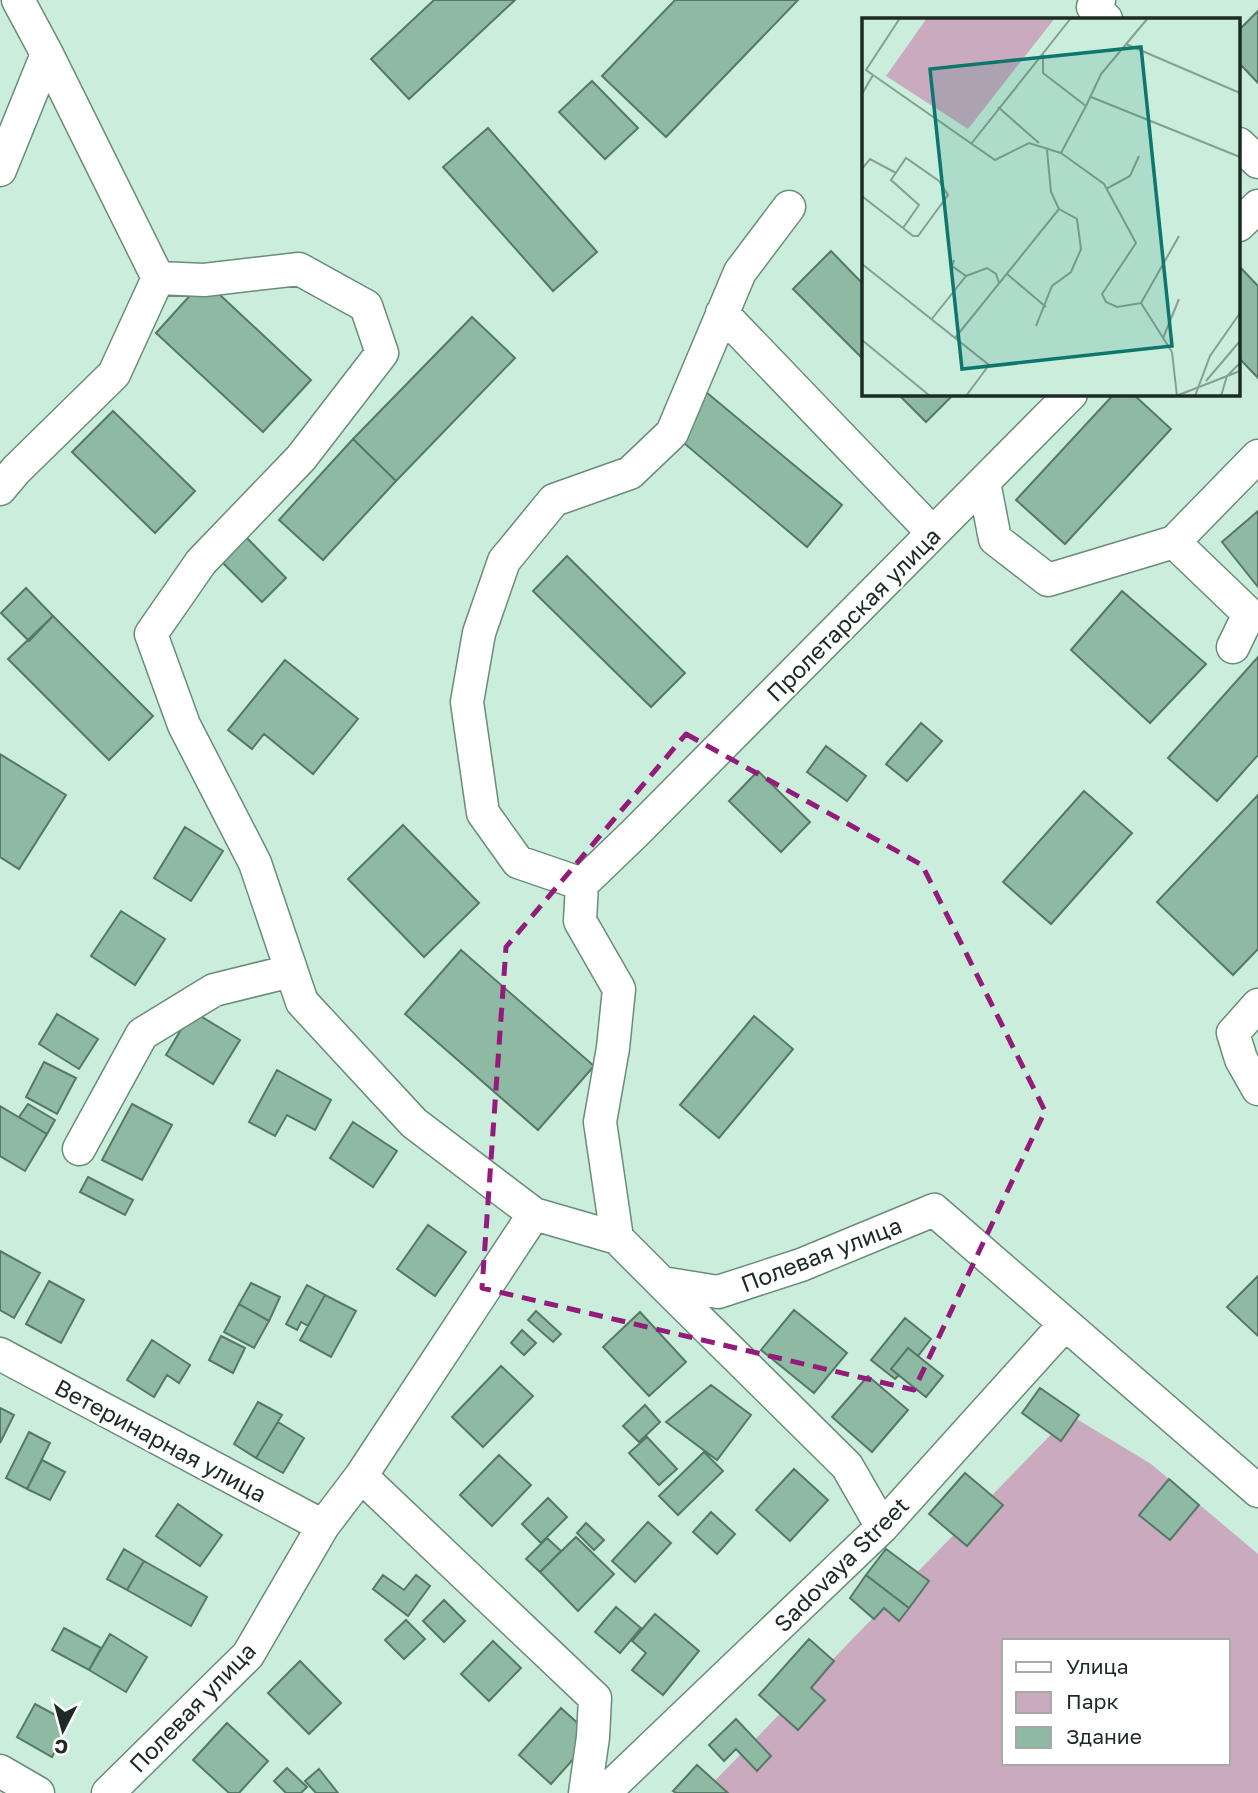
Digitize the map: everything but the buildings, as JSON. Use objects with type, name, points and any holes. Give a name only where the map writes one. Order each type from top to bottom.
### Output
[{"type":"street","points":[[18,0],[158,278]]},
{"type":"street","points":[[0,170],[47,54]]},
{"type":"street","points":[[1240,145],[1258,162]]},
{"type":"street","points":[[1240,224],[1258,206]]},
{"type":"street","points":[[617,1238],[600,1122],[619,989],[580,921],[582,884],[518,862],[483,813],[467,702],[479,633],[505,561],[554,500],[630,473],[672,433],[740,272],[789,207]]},
{"type":"street","points":[[158,278],[204,281],[299,269],[366,306],[382,354],[301,458],[201,562],[151,634],[184,725],[255,863],[302,1002],[414,1124],[534,1214],[617,1238],[846,1466],[882,1527]]},
{"type":"street","points":[[0,489],[114,374],[158,278]]},
{"type":"street","points":[[722,313],[933,533]]},
{"type":"street","name":"Пролетарская улица","points":[[582,884],[1069,396]]},
{"type":"street","points":[[984,482],[995,539],[1048,580],[1174,542],[1258,456]]},
{"type":"street","points":[[1174,542],[1250,614],[1233,647]]},
{"type":"street","points":[[79,1149],[142,1034],[214,990],[291,971]]},
{"type":"street","points":[[1258,1005],[1233,1033],[1241,1059],[1258,1088]]},
{"type":"street","name":"Полевая улица","points":[[662,1283],[718,1292],[801,1265],[934,1210],[1065,1324]]},
{"type":"street","name":"Полевая улица","points":[[108,1793],[248,1655],[323,1526],[361,1476],[534,1214]]},
{"type":"street","points":[[1065,1324],[1258,1491]]},
{"type":"street","name":"Sadovaya Street","points":[[604,1793],[882,1527],[1065,1324]]},
{"type":"street","name":"Ветеринарная улица","points":[[0,1354],[323,1526]]},
{"type":"street","points":[[361,1476],[594,1698],[593,1737],[585,1793]]},
{"type":"street","points":[[0,1771],[38,1793]]},
{"type":"highlighted area","points":[[686,734],[922,865],[1045,1111],[914,1390],[482,1288],[506,947]]},
{"type":"green space","points":[[1070,1415],[1151,1464],[1258,1554],[1258,1793],[703,1793]]}]
